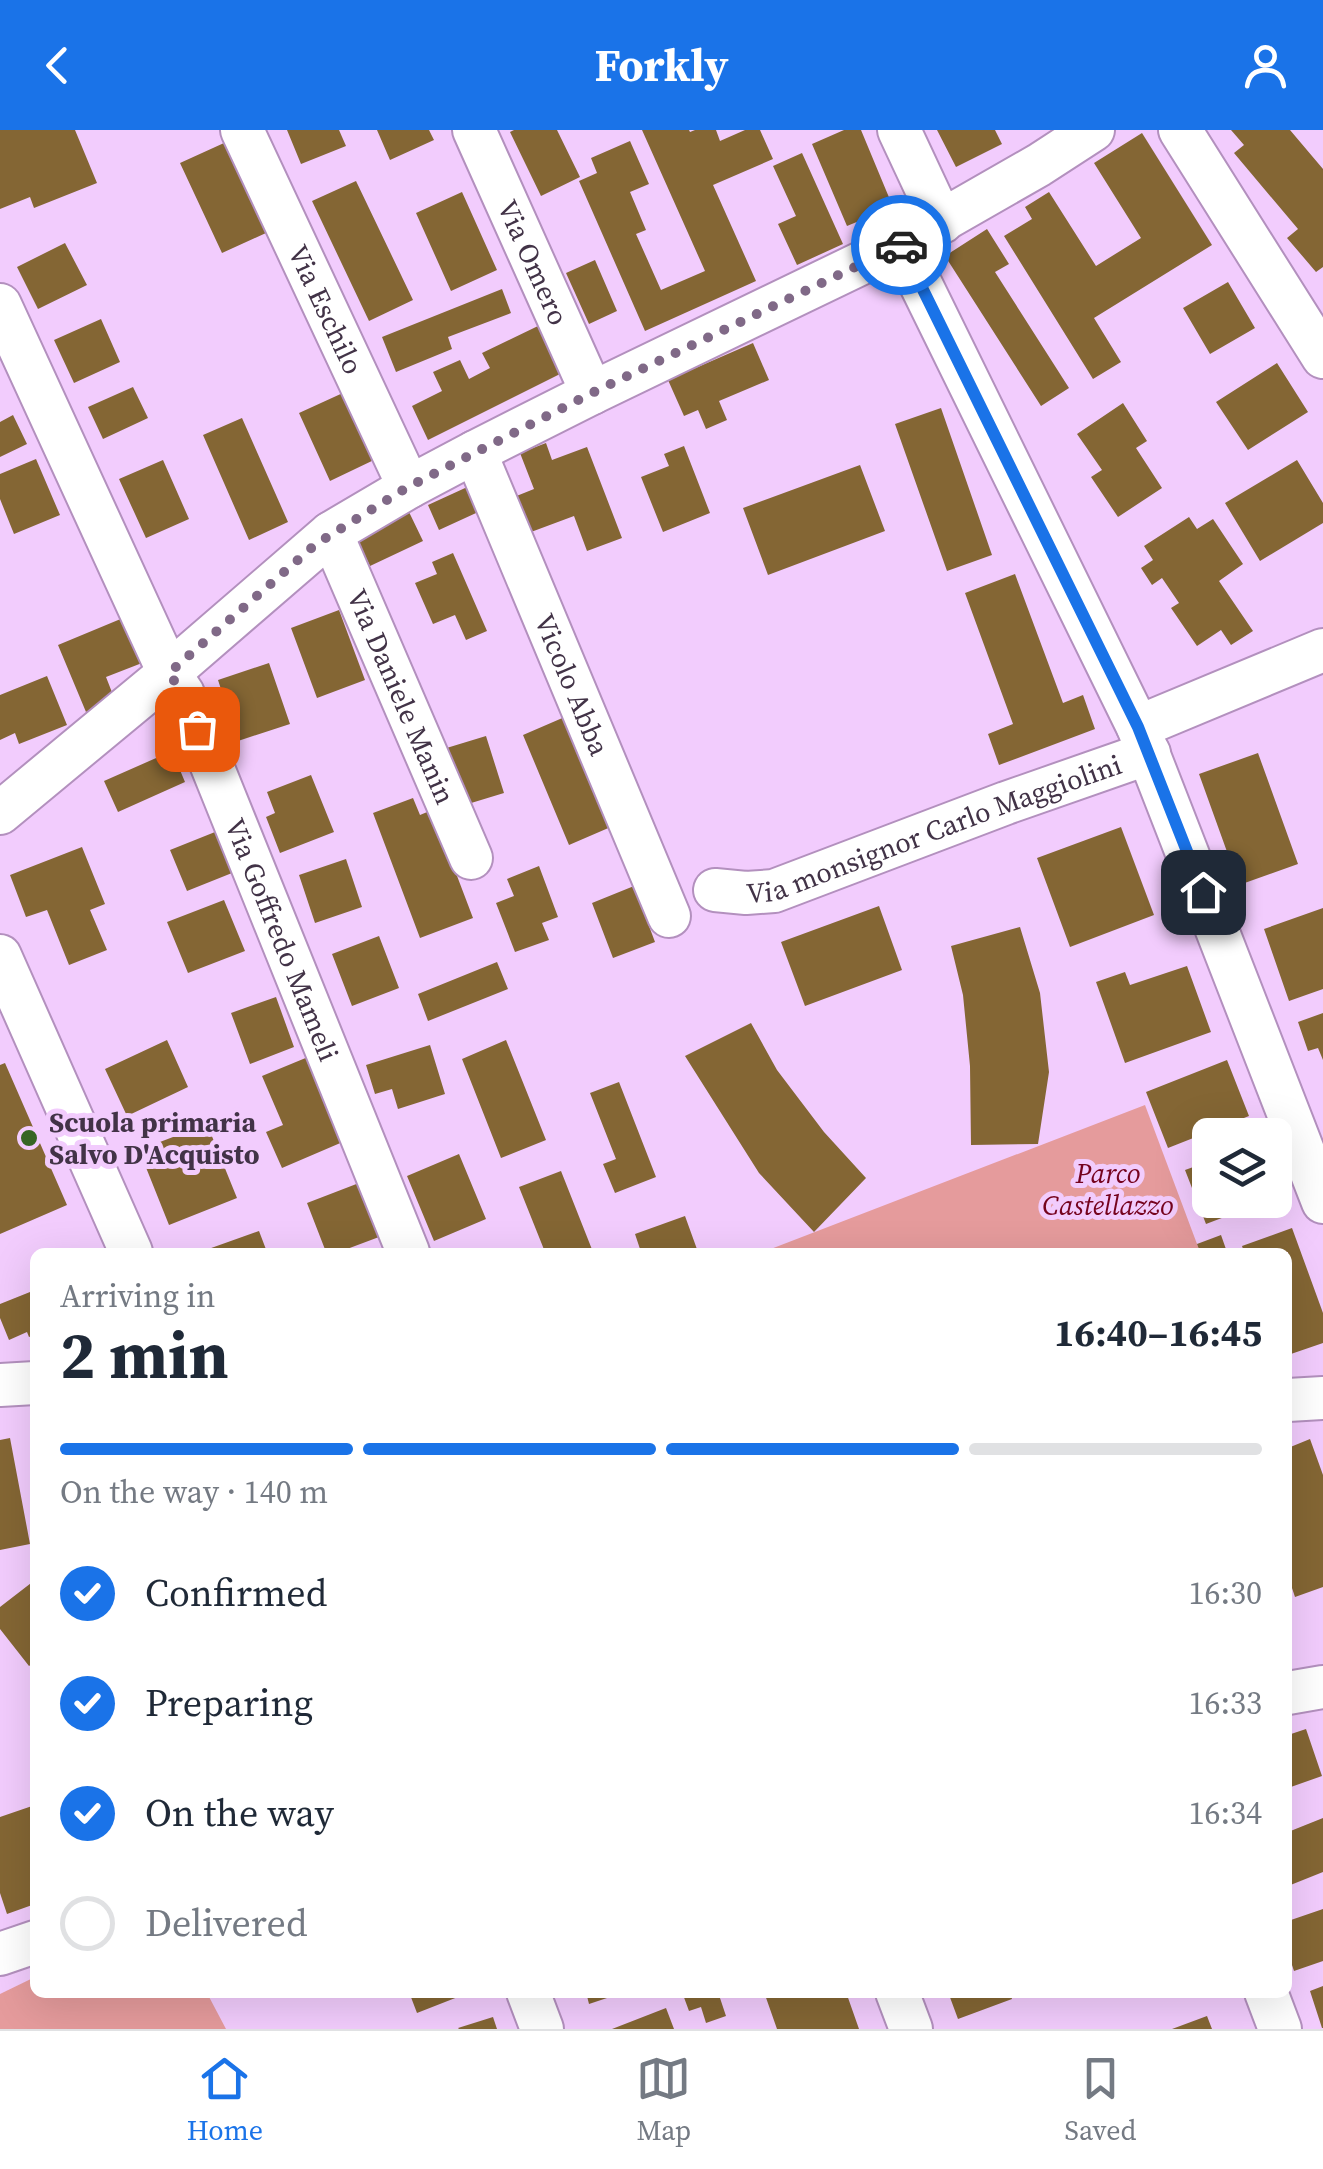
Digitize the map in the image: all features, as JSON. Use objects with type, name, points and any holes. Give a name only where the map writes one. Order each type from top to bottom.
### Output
[{"type":"street","name":"Via Eschilo","points":[[242,130],[408,487]]},
{"type":"street","name":"Via Omero","points":[[474,130],[592,393]]},
{"type":"street","points":[[899,130],[942,222]]},
{"type":"street","points":[[0,813],[331,533],[475,452],[942,222],[1031,148],[1093,130]]},
{"type":"street","points":[[1180,130],[1310,309],[1323,357]]},
{"type":"street","points":[[901,244],[1144,740],[1323,1202]]},
{"type":"street","name":"Via Goffredo Mameli","points":[[0,305],[169,673],[183,694],[406,1248]]},
{"type":"street","name":"Vicolo Abba","points":[[475,452],[669,916]]},
{"type":"street","name":"Via Daniele Manin","points":[[331,533],[471,858]]},
{"type":"street","name":"Via monsignor Carlo Maggiolini","points":[[715,890],[746,894],[774,891],[1006,804],[1323,650]]},
{"type":"street","points":[[0,956],[129,1248]]},
{"type":"street","points":[[0,1385],[30,1383]]},
{"type":"street","points":[[1292,1400],[1323,1398]]},
{"type":"street","points":[[1292,1691],[1323,1687]]},
{"type":"street","points":[[0,1954],[30,1944]]},
{"type":"street","points":[[530,1998],[542,2029]]},
{"type":"street","points":[[899,1998],[911,2029]]},
{"type":"street","points":[[1268,1998],[1280,2029]]},
{"type":"green space","name":"Parco Castellazzo","points":[[1145,1105],[1199,1248],[773,1248]]},
{"type":"green space","points":[[30,1979],[30,1998],[210,1998],[226,2029],[0,2029],[0,1994]]},
{"type":"building","points":[[0,130],[75,130],[97,183],[34,208],[30,197],[0,209]]},
{"type":"building","points":[[287,130],[339,130],[346,146],[301,164]]},
{"type":"building","points":[[377,130],[429,130],[434,140],[390,160]]},
{"type":"building","points":[[557,130],[580,177],[541,196],[510,132]]},
{"type":"building","points":[[642,130],[716,130],[720,141],[745,130],[760,130],[773,159],[713,185],[756,281],[645,331],[579,181],[597,173],[591,158],[630,141],[649,184],[630,192],[646,230],[636,234],[661,290],[705,271]]},
{"type":"building","points":[[844,130],[861,130],[893,207],[847,226],[812,144]]},
{"type":"building","points":[[937,130],[995,130],[1002,144],[956,167]]},
{"type":"building","points":[[1231,130],[1290,130],[1323,169],[1323,267],[1316,272],[1287,238],[1298,229],[1234,153],[1244,145]]},
{"type":"building","points":[[1142,133],[1212,245],[1094,318],[1121,362],[1093,379],[1004,236],[1032,219],[1025,207],[1049,192],[1096,266],[1141,238],[1094,163]]},
{"type":"building","points":[[224,143],[266,233],[222,253],[180,163]]},
{"type":"building","points":[[802,153],[843,244],[797,265],[778,224],[796,216],[773,166]]},
{"type":"building","points":[[356,181],[413,300],[369,321],[312,201]]},
{"type":"building","points":[[462,192],[497,270],[451,291],[416,213]]},
{"type":"building","points":[[987,229],[1009,264],[995,272],[1069,388],[1041,406],[945,256]]},
{"type":"building","points":[[65,243],[87,285],[38,309],[17,267]]},
{"type":"building","points":[[595,260],[617,311],[589,324],[566,273]]},
{"type":"building","points":[[1228,282],[1255,328],[1210,354],[1183,308]]},
{"type":"building","points":[[502,289],[511,313],[448,337],[452,349],[396,372],[382,337]]},
{"type":"building","points":[[101,319],[120,362],[74,383],[54,340]]},
{"type":"building","points":[[538,326],[562,373],[428,440],[412,406],[442,391],[433,372],[460,360],[469,379],[490,368],[482,353]]},
{"type":"building","points":[[753,343],[769,380],[719,401],[727,420],[706,429],[698,410],[684,416],[668,380]]},
{"type":"building","points":[[1277,363],[1308,412],[1248,450],[1216,402]]},
{"type":"building","points":[[133,387],[148,418],[103,439],[88,407]]},
{"type":"building","points":[[345,392],[376,459],[330,481],[299,413]]},
{"type":"building","points":[[1123,403],[1147,441],[1136,448],[1162,488],[1118,517],[1091,477],[1102,470],[1077,434]]},
{"type":"building","points":[[941,408],[992,555],[947,571],[895,424]]},
{"type":"building","points":[[13,415],[27,444],[0,457],[0,422]]},
{"type":"building","points":[[242,418],[288,522],[249,540],[203,435]]},
{"type":"building","points":[[546,443],[552,460],[587,447],[622,538],[587,551],[574,516],[523,535],[509,499],[534,489],[520,453]]},
{"type":"building","points":[[684,446],[710,513],[663,532],[641,477],[669,466],[664,454]]},
{"type":"building","points":[[36,459],[60,515],[14,534],[0,499],[0,474]]},
{"type":"building","points":[[163,460],[189,519],[146,538],[119,479]]},
{"type":"building","points":[[1297,460],[1323,503],[1323,523],[1260,561],[1225,503]]},
{"type":"building","points":[[860,465],[885,531],[768,575],[743,508]]},
{"type":"building","points":[[476,483],[487,508],[439,530],[428,505]]},
{"type":"building","points":[[409,512],[423,541],[370,566],[356,537]]},
{"type":"building","points":[[1189,517],[1197,529],[1213,519],[1243,564],[1219,581],[1253,631],[1231,645],[1221,630],[1197,646],[1171,608],[1179,603],[1162,578],[1152,585],[1141,568],[1153,560],[1144,546]]},
{"type":"building","points":[[453,553],[487,631],[466,640],[455,615],[433,624],[415,583],[437,574],[432,562]]},
{"type":"building","points":[[1015,574],[1063,703],[1083,695],[1095,729],[999,765],[988,734],[1013,724],[965,593]]},
{"type":"building","points":[[339,610],[365,680],[317,698],[291,628]]},
{"type":"building","points":[[123,618],[142,663],[106,677],[115,700],[86,712],[58,645]]},
{"type":"building","points":[[269,663],[290,724],[238,741],[218,680]]},
{"type":"building","points":[[47,676],[67,725],[19,744],[15,733],[0,740],[0,695]]},
{"type":"building","points":[[567,716],[613,826],[569,845],[523,735]]},
{"type":"building","points":[[486,736],[504,793],[458,807],[440,750]]},
{"type":"building","points":[[172,751],[185,782],[118,812],[104,781]]},
{"type":"building","points":[[1258,753],[1298,864],[1239,885],[1199,774]]},
{"type":"building","points":[[311,775],[334,832],[280,853],[266,817],[275,813],[267,792]]},
{"type":"building","points":[[413,798],[420,815],[432,810],[473,918],[420,938],[373,813]]},
{"type":"building","points":[[1121,827],[1154,915],[1070,947],[1037,858]]},
{"type":"building","points":[[215,832],[232,873],[187,891],[170,850]]},
{"type":"building","points":[[82,847],[105,904],[90,910],[107,950],[69,965],[47,910],[26,917],[10,875]]},
{"type":"building","points":[[346,859],[362,907],[315,923],[299,875]]},
{"type":"building","points":[[539,866],[558,917],[542,923],[549,940],[515,952],[496,903],[514,896],[507,879]]},
{"type":"building","points":[[634,886],[655,942],[613,958],[592,903]]},
{"type":"building","points":[[224,900],[245,951],[188,973],[167,922]]},
{"type":"building","points":[[879,906],[902,970],[805,1006],[781,942]]},
{"type":"building","points":[[1323,908],[1323,989],[1289,1001],[1264,929]]},
{"type":"building","points":[[1020,927],[1040,993],[1049,1072],[1038,1144],[971,1145],[970,1066],[963,995],[951,946]]},
{"type":"building","points":[[379,936],[399,988],[352,1006],[332,954]]},
{"type":"building","points":[[497,962],[508,989],[428,1021],[418,994]]},
{"type":"building","points":[[1187,966],[1211,1032],[1125,1063],[1096,982],[1125,972],[1130,985]]},
{"type":"building","points":[[276,997],[294,1047],[250,1064],[231,1013]]},
{"type":"building","points":[[1323,1013],[1323,1060],[1318,1048],[1308,1051],[1298,1022]]},
{"type":"building","points":[[751,1023],[777,1070],[824,1132],[866,1178],[814,1232],[759,1173],[685,1056]]},
{"type":"building","points":[[167,1040],[188,1087],[127,1116],[105,1069]]},
{"type":"building","points":[[506,1040],[546,1140],[501,1158],[462,1059]]},
{"type":"building","points":[[430,1045],[445,1094],[398,1109],[392,1089],[375,1094],[366,1065]]},
{"type":"building","points":[[308,1057],[345,1141],[282,1168],[266,1132],[283,1125],[262,1076]]},
{"type":"building","points":[[1227,1060],[1249,1116],[1192,1118],[1192,1139],[1168,1148],[1146,1092]]},
{"type":"building","points":[[5,1063],[67,1205],[0,1234],[0,1065]]},
{"type":"building","points":[[619,1082],[656,1177],[615,1193],[603,1164],[616,1159],[590,1093]]},
{"type":"building","points":[[207,1124],[237,1198],[169,1225],[139,1150]]},
{"type":"building","points":[[459,1154],[486,1219],[434,1241],[407,1176]]},
{"type":"building","points":[[1192,1167],[1192,1188],[1185,1170]]},
{"type":"building","points":[[561,1171],[591,1248],[543,1248],[519,1187]]},
{"type":"building","points":[[359,1183],[379,1237],[350,1248],[324,1248],[307,1203]]},
{"type":"building","points":[[685,1216],[697,1248],[640,1248],[635,1234]]},
{"type":"building","points":[[1292,1228],[1323,1313],[1323,1343],[1292,1354],[1292,1248],[1242,1246]]},
{"type":"building","points":[[259,1231],[265,1248],[211,1248]]},
{"type":"building","points":[[1221,1235],[1226,1248],[1198,1248],[1197,1244]]},
{"type":"building","points":[[30,1292],[30,1337],[27,1332],[9,1340],[0,1318],[0,1304]]},
{"type":"building","points":[[10,1438],[30,1544],[0,1550],[0,1440]]},
{"type":"building","points":[[1310,1439],[1323,1475],[1323,1587],[1295,1597],[1292,1588],[1292,1446]]},
{"type":"building","points":[[30,1584],[29,1666],[0,1629],[0,1607]]},
{"type":"building","points":[[1306,1729],[1322,1776],[1292,1787],[1292,1734]]},
{"type":"building","points":[[30,1807],[30,1906],[7,1914],[0,1893],[0,1817]]},
{"type":"building","points":[[1323,1818],[1323,1872],[1292,1884],[1292,1830]]},
{"type":"building","points":[[1323,1909],[1323,1961],[1294,1971],[1292,1920]]},
{"type":"building","points":[[1323,1986],[1323,2028],[1322,2028],[1310,1991]]},
{"type":"building","points":[[411,1998],[455,1998],[417,2013]]},
{"type":"building","points":[[684,1998],[720,1998],[726,2016],[706,2023],[701,2007],[689,2011]]},
{"type":"building","points":[[766,1998],[848,1998],[859,2029],[777,2029]]},
{"type":"building","points":[[950,1998],[1012,1998],[1012,1999],[958,2019]]},
{"type":"building","points":[[666,2008],[674,2029],[612,2029]]},
{"type":"building","points":[[1207,2016],[1212,2029],[1172,2029]]},
{"type":"building","points":[[493,2017],[497,2029],[458,2028]]},
{"type":"way so far","points":[[197,729],[183,694],[169,673],[331,533],[504,437],[901,245]]},
{"type":"place","name":"Scuola primaria Salvo D'Acquisto","points":[[29,1138]]},
{"type":"route","points":[[901,245],[1138,727],[1203,892]]}]
